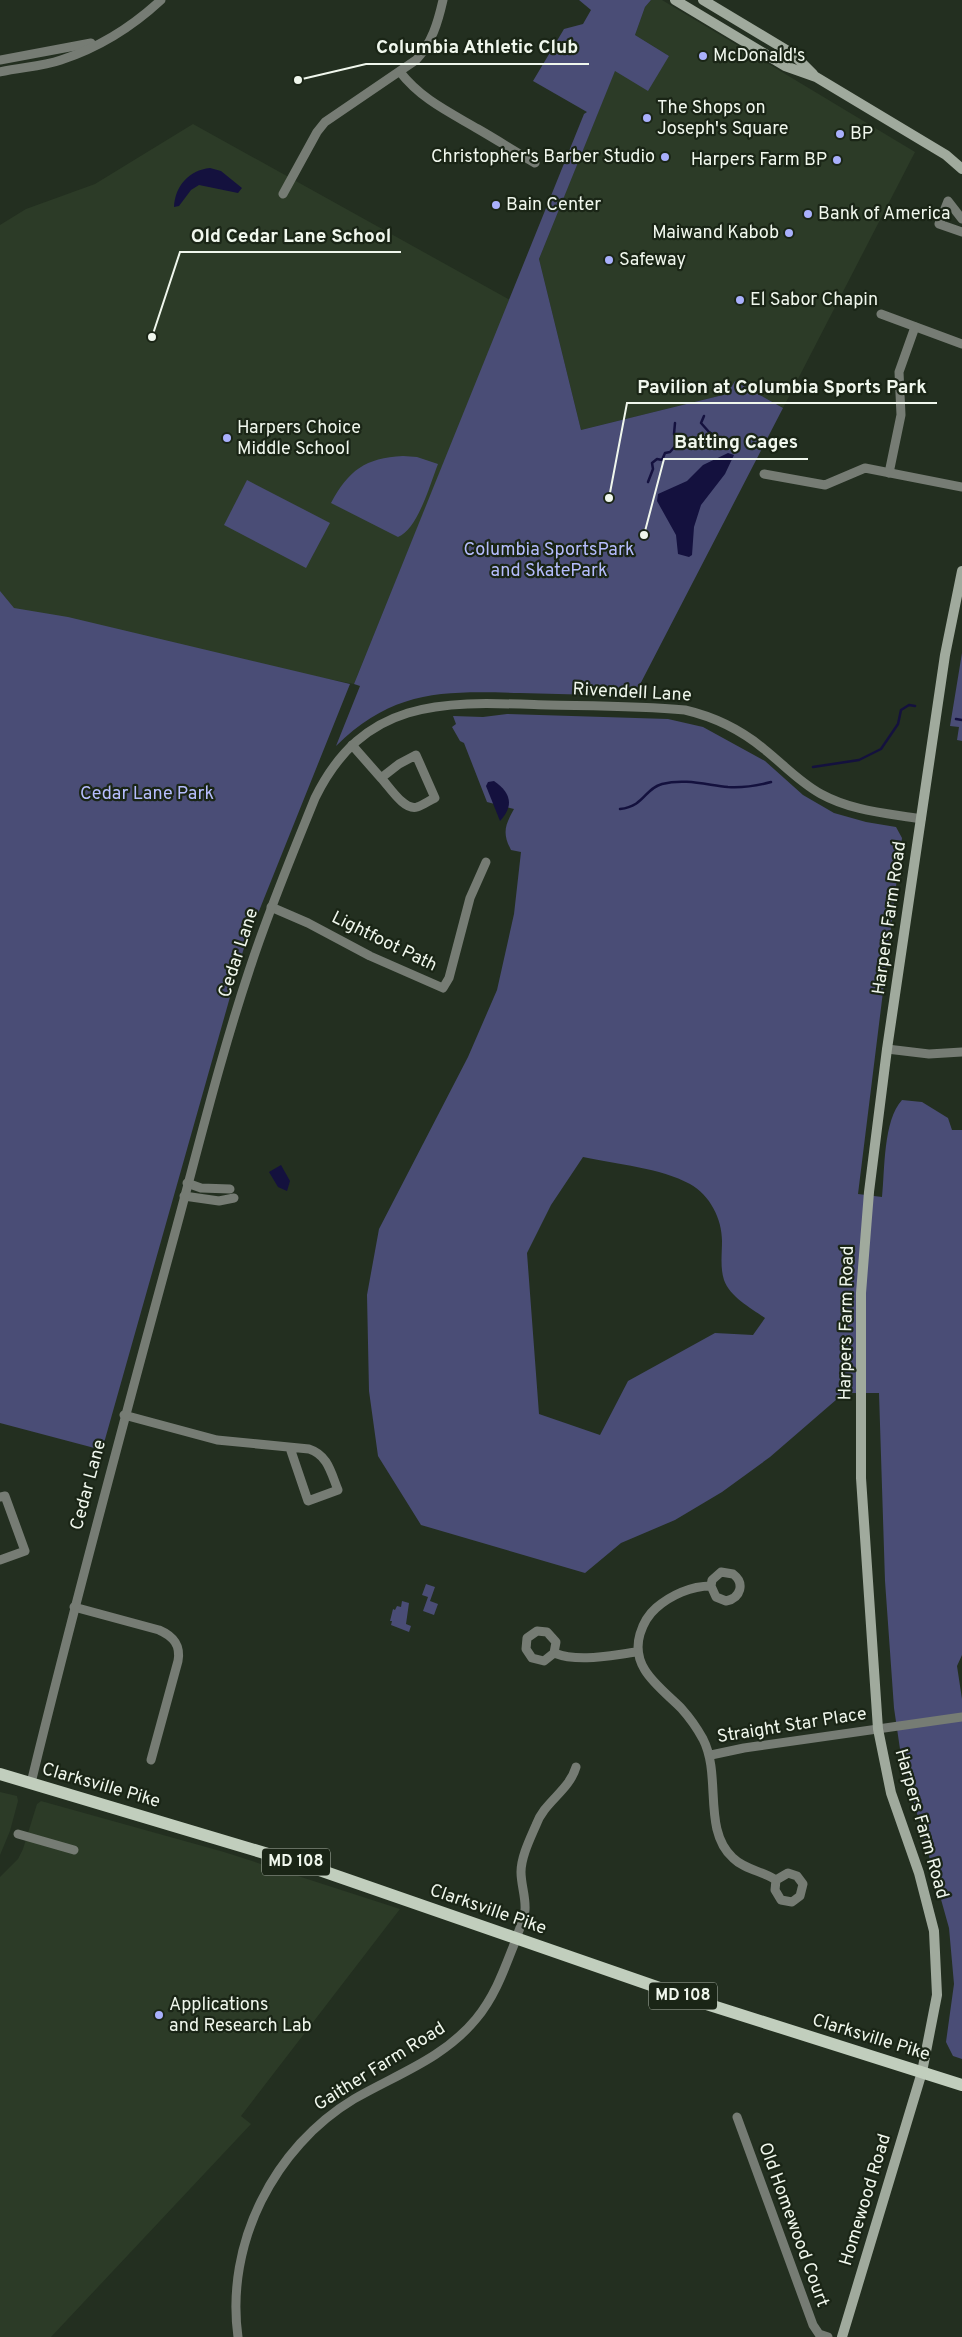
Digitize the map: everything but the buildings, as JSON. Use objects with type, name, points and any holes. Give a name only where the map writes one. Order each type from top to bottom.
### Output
[{"type":"main road","points":[[675,0],[785,66],[816,77],[932,146],[962,169]]},
{"type":"main road","points":[[702,0],[793,54],[816,77]]},
{"type":"main road","name":"Harpers Farm Road","points":[[922,2072],[937,1994],[934,1931],[921,1881],[892,1793],[878,1729],[861,1478],[860,1360],[865,1237],[887,1049],[944,655],[960,588],[962,571]]},
{"type":"main road","name":"Clarksville Pike","points":[[0,1774],[308,1866],[697,2001],[962,2085]]},
{"type":"main road","name":"Homewood Road","points":[[842,2337],[922,2072]]},
{"type":"street","points":[[113,36],[84,45],[0,58],[2,71],[61,60],[113,36],[139,19],[161,0]]},
{"type":"street","points":[[283,194],[317,132],[325,122],[400,72],[424,52],[435,28],[443,0]]},
{"type":"street","points":[[400,72],[410,86],[439,108],[535,163]]},
{"type":"street","points":[[962,219],[948,201],[939,224],[962,232]]},
{"type":"street","points":[[881,314],[962,344]]},
{"type":"street","points":[[889,472],[901,415],[899,372],[915,327]]},
{"type":"street","points":[[764,474],[825,484],[865,468],[962,487]]},
{"type":"street","name":"Rivendell Lane","points":[[352,746],[374,728],[396,716],[423,708],[461,703],[685,710],[715,719],[730,726],[764,748],[807,785],[833,800],[858,809],[921,819]]},
{"type":"street","points":[[352,746],[381,778],[403,802],[411,807],[416,807],[435,798],[416,755],[381,778]]},
{"type":"street","name":"Cedar Lane","points":[[31,1783],[74,1607],[124,1416],[187,1183],[248,973],[271,907],[323,781],[352,746]]},
{"type":"street","name":"Lightfoot Path","points":[[271,907],[308,923],[370,956],[443,988],[449,978],[470,898],[486,862]]},
{"type":"street","points":[[887,1049],[929,1054],[962,1052]]},
{"type":"street","points":[[187,1183],[218,1190],[230,1189]]},
{"type":"street","points":[[184,1196],[219,1201],[234,1198]]},
{"type":"street","points":[[124,1416],[217,1440],[309,1449],[322,1455],[327,1462],[338,1490],[308,1501],[290,1448]]},
{"type":"street","points":[[0,1497],[5,1496],[25,1551],[0,1560]]},
{"type":"street","points":[[711,1586],[689,1588],[657,1607],[640,1631],[637,1652],[645,1671],[690,1718],[710,1755],[716,1828],[720,1842],[727,1852],[742,1865],[767,1874],[776,1880]]},
{"type":"street","points":[[74,1607],[159,1630],[170,1635],[176,1643],[180,1652],[152,1760]]},
{"type":"street","points":[[554,1653],[577,1658],[637,1652]]},
{"type":"street","name":"Straight Star Place","points":[[710,1755],[744,1748],[962,1717]]},
{"type":"street","name":"Gaither Farm Road","points":[[238,2337],[236,2323],[239,2267],[252,2220],[272,2180],[302,2141],[335,2111],[421,2065],[461,2036],[488,2004],[497,1988],[525,1909],[521,1870],[534,1831],[540,1816],[570,1782],[576,1767]]},
{"type":"street","points":[[18,1834],[74,1850]]},
{"type":"street","name":"Old Homewood Court","points":[[737,2117],[813,2325],[819,2334],[828,2337]]},
{"type":"shaded area","points":[[651,0],[662,0],[915,152],[783,408],[735,381],[727,394],[581,430],[539,259],[615,70],[669,56],[635,35],[645,7]]},
{"type":"shaded area","name":"Harpers Choice Middle School","points":[[193,124],[510,300],[354,684],[0,616],[0,225],[26,209],[95,184]]},
{"type":"shaded area","points":[[210,168],[221,171],[242,188],[238,193],[199,185],[191,190],[179,206],[174,207],[177,192],[184,180],[202,169]]},
{"type":"shaded area","points":[[728,453],[734,455],[725,474],[701,505],[694,527],[692,555],[689,557],[678,554],[676,535],[657,501],[658,494],[687,481],[703,465]]},
{"type":"shaded area","points":[[494,781],[504,790],[509,799],[508,810],[500,821],[486,786],[488,782]]},
{"type":"shaded area","points":[[281,1165],[290,1181],[287,1191],[278,1187],[269,1172]]},
{"type":"shaded area","points":[[0,1792],[17,1796],[18,1801],[10,1831],[0,1855]]},
{"type":"shaded area","name":"Applications and Research Lab","points":[[41,1801],[224,1852],[400,1909],[241,2116],[251,2124],[51,2337],[0,2337],[0,1877],[18,1859],[37,1804]]},
{"type":"green space","name":"Columbia SportsPark and SkatePark","points":[[579,0],[651,0],[645,7],[635,35],[669,56],[648,91],[615,71],[539,259],[581,430],[727,394],[735,381],[783,408],[634,696],[467,692],[421,697],[379,713],[357,727],[336,746],[360,686],[354,684],[584,114],[587,112],[533,81],[564,29],[583,24],[591,10]]},
{"type":"green space","points":[[403,456],[417,457],[438,464],[417,516],[412,525],[398,537],[331,503],[344,482],[359,468],[378,460]]},
{"type":"green space","points":[[247,480],[330,523],[306,568],[224,525]]},
{"type":"green space","name":"Cedar Lane Park","points":[[0,591],[14,608],[68,617],[350,684],[243,951],[102,1450],[0,1423]]},
{"type":"green space","points":[[962,653],[962,741],[957,740],[959,727],[950,726]]},
{"type":"green space","points":[[507,714],[668,719],[703,727],[765,761],[803,795],[834,813],[866,822],[896,827],[902,838],[858,1194],[882,1197],[888,1133],[891,1120],[902,1100],[922,1102],[948,1118],[952,1130],[962,1130],[962,1655],[957,1666],[962,1699],[962,2059],[953,2056],[946,2042],[954,1984],[949,1928],[901,1756],[894,1708],[885,1581],[879,1393],[844,1393],[770,1457],[722,1492],[675,1520],[621,1543],[585,1573],[421,1525],[378,1456],[369,1391],[367,1295],[379,1229],[468,1057],[497,990],[514,914],[521,852],[511,850],[506,839],[506,829],[514,809],[487,802],[464,743],[460,741],[452,727],[456,724],[453,716],[483,717]],"holes":[[[583,1157],[666,1174],[690,1184],[703,1194],[714,1208],[720,1224],[724,1280],[731,1292],[741,1302],[765,1318],[753,1335],[715,1333],[628,1381],[600,1435],[539,1414],[527,1253],[551,1205]]]},
{"type":"green space","points":[[426,1584],[435,1587],[430,1601],[438,1604],[434,1615],[423,1611],[428,1597],[422,1595]]},
{"type":"green space","points":[[402,1601],[409,1603],[406,1624],[411,1626],[409,1632],[391,1625],[392,1621],[390,1621],[393,1609],[395,1610],[397,1606],[401,1607]]},
{"type":"waterway","points":[[704,416],[701,423],[709,432],[717,437]]},
{"type":"waterway","points":[[674,434],[675,423]]},
{"type":"waterway","points":[[648,482],[653,469],[652,463],[657,459],[662,460],[665,453],[670,452],[677,444],[676,438]]},
{"type":"waterway","points":[[813,767],[859,760],[881,749],[898,724],[901,710],[909,705],[915,706]]},
{"type":"waterway","points":[[956,719],[962,720]]},
{"type":"waterway","points":[[620,809],[635,805],[656,786],[671,782],[728,787],[760,785],[771,782]]},
{"type":"place","name":"McDonald's","points":[[703,56]]},
{"type":"place","name":"Columbia Athletic Club","points":[[298,80]]},
{"type":"place","name":"The Shops on Joseph's Square","points":[[647,118]]},
{"type":"place","name":"BP","points":[[840,134]]},
{"type":"place","name":"Christopher's Barber Studio","points":[[665,157]]},
{"type":"place","name":"Harpers Farm BP","points":[[837,160]]},
{"type":"place","name":"Bain Center","points":[[496,205]]},
{"type":"place","name":"Bank of America","points":[[808,214]]},
{"type":"place","name":"Maiwand Kabob","points":[[789,233]]},
{"type":"place","name":"Safeway","points":[[609,260]]},
{"type":"place","name":"El Sabor Chapin","points":[[740,300]]},
{"type":"place","name":"Old Cedar Lane School","points":[[152,337]]},
{"type":"place","name":"Harpers Choice Middle School","points":[[227,438]]},
{"type":"place","name":"Pavilion at Columbia Sports Park","points":[[609,498]]},
{"type":"place","name":"Batting Cages","points":[[644,535]]},
{"type":"place","name":"Applications and Research Lab","points":[[159,2015]]}]
